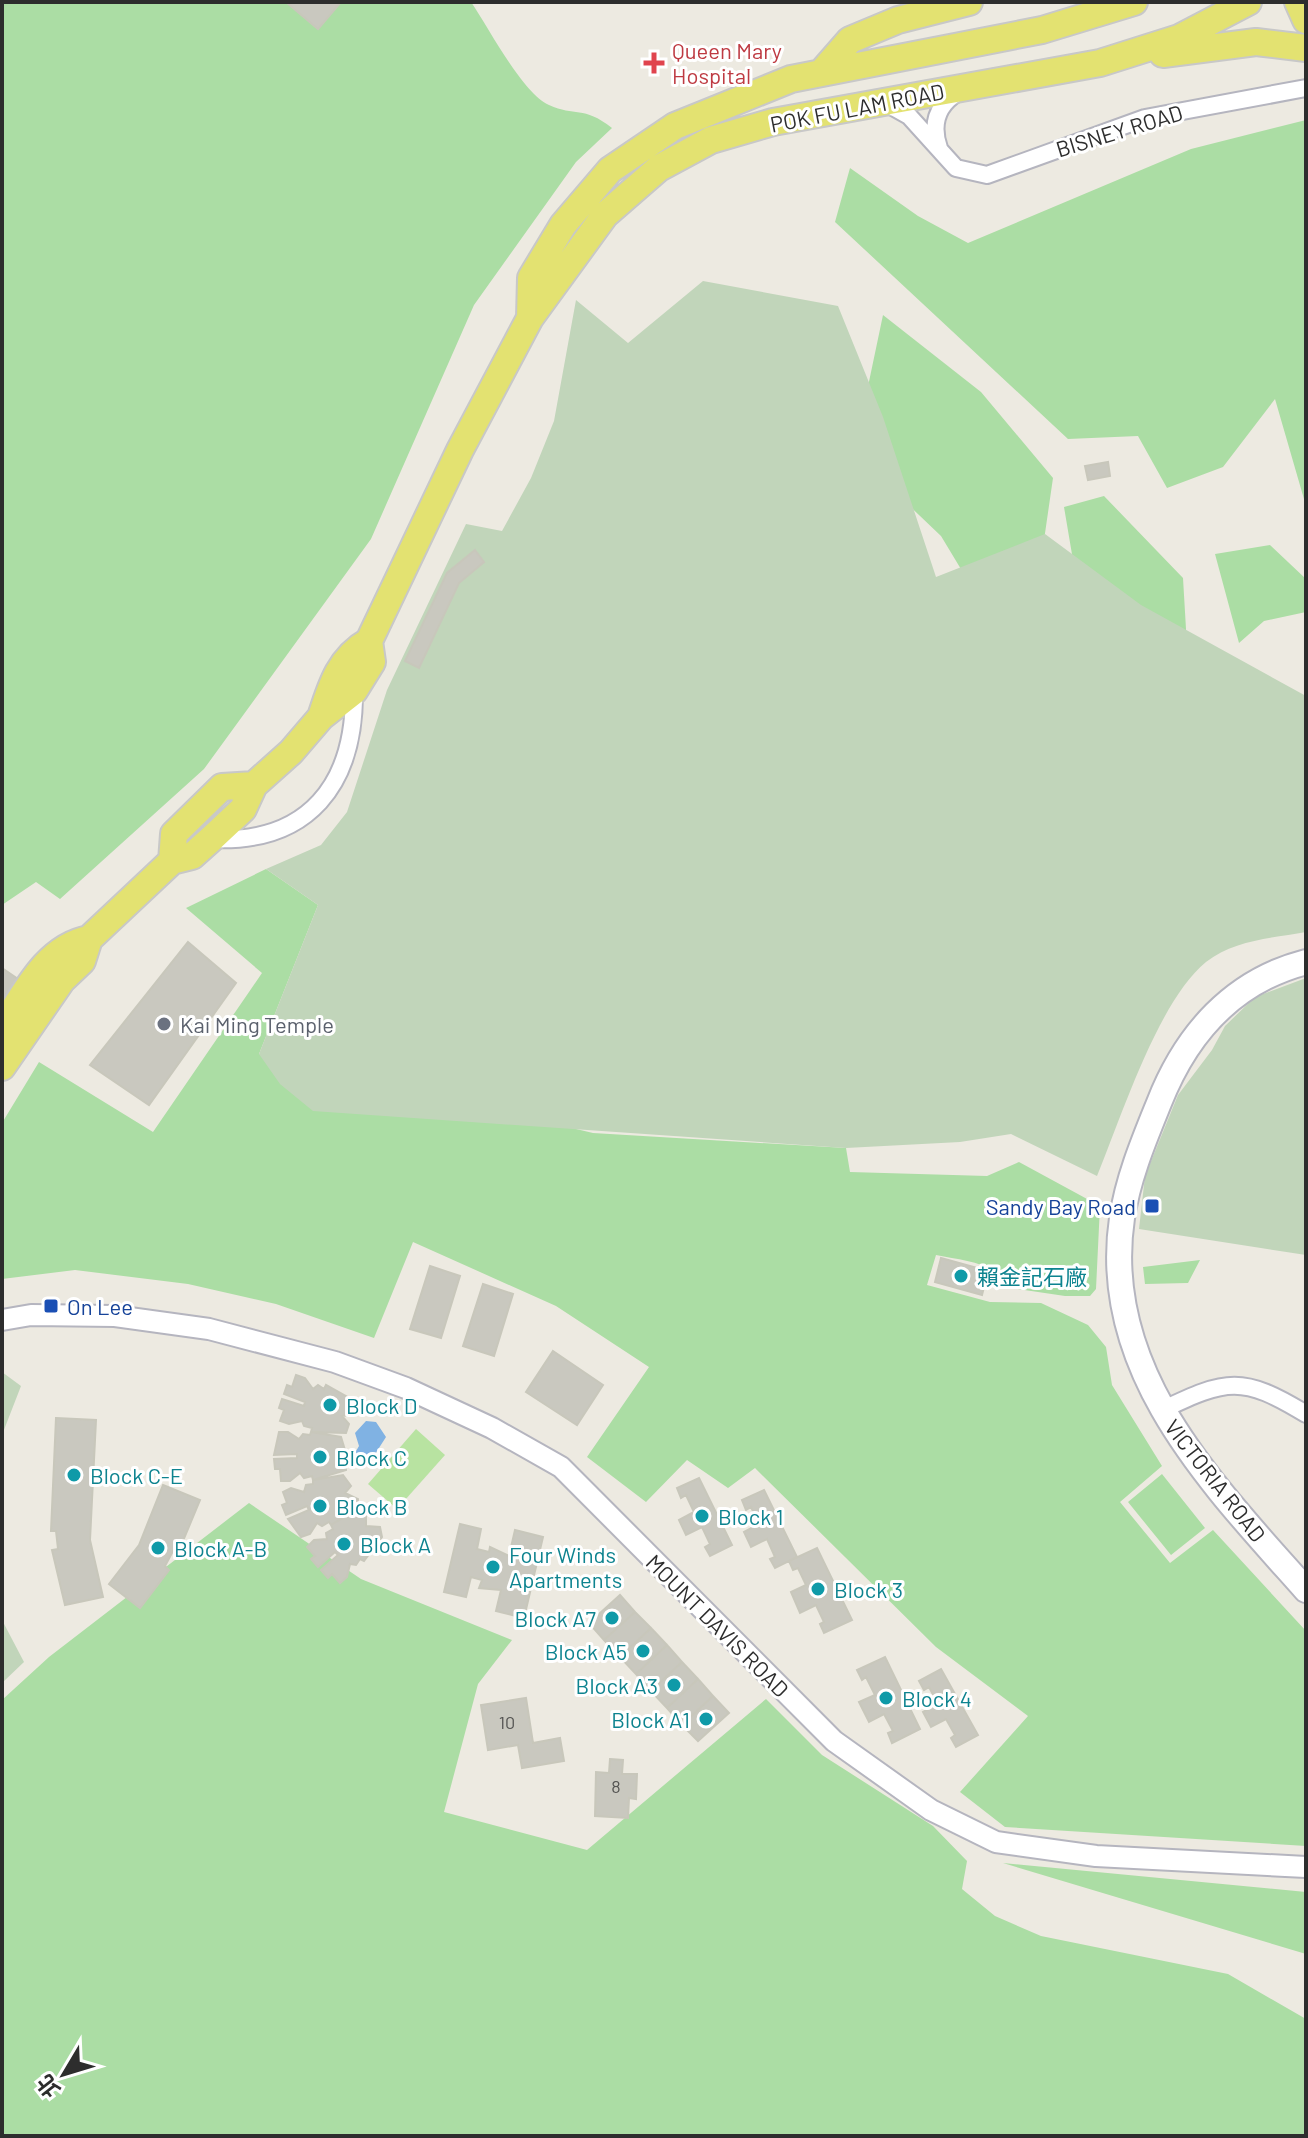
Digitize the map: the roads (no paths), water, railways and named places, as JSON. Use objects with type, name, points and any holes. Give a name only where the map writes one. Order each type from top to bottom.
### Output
[{"type":"main road","points":[[822,72],[850,40],[898,20],[969,2]]},
{"type":"main road","name":"POK FU LAM ROAD","points":[[530,318],[531,278],[563,225],[610,170],[675,126],[788,80],[1042,30],[1134,2]]},
{"type":"main road","name":"POK FU LAM ROAD","points":[[2,1067],[62,980],[82,961],[89,939],[172,861],[192,856],[211,839],[243,809],[254,785],[291,752],[321,717],[354,691],[372,662],[369,641],[460,450],[530,318],[613,206],[659,168],[686,151],[753,127],[879,100],[1100,63],[1179,38],[1248,2]]},
{"type":"main road","points":[[1298,2],[1306,20]]},
{"type":"main road","points":[[1100,63],[1246,42],[1306,48]]},
{"type":"main road","name":"POK FU LAM ROAD","points":[[321,717],[335,675],[352,650],[369,641]]},
{"type":"main road","name":"POK FU LAM ROAD","points":[[172,861],[174,834],[222,787],[254,785]]},
{"type":"main road","name":"POK FU LAM ROAD","points":[[2,1028],[43,967],[67,943],[89,939]]},
{"type":"main road","name":"VICTORIA ROAD","points":[[1306,962],[1259,979],[1204,1024],[1171,1075],[1140,1150],[1122,1216],[1118,1261],[1121,1300],[1134,1352],[1162,1410],[1185,1447],[1306,1590]]},
{"type":"street","points":[[941,154],[935,132],[939,109],[946,100],[968,86]]},
{"type":"street","name":"BISNEY ROAD","points":[[879,100],[909,116],[941,154],[966,173],[987,175],[1145,118],[1306,88]]},
{"type":"street","points":[[211,839],[244,841],[294,825],[332,791],[355,729],[354,691]]},
{"type":"street","name":"MOUNT DAVIS ROAD","points":[[2,1320],[31,1315],[115,1316],[209,1329],[335,1362],[406,1388],[492,1428],[561,1467],[834,1741],[931,1810],[996,1842],[1096,1856],[1306,1867]]},
{"type":"street","points":[[1162,1410],[1202,1391],[1235,1384],[1255,1389],[1306,1414]]},
{"type":"water","points":[[366,1421],[376,1422],[386,1437],[370,1462],[355,1467],[352,1458],[359,1446],[355,1433]]},
{"type":"place","name":"Queen Mary Hospital","points":[[654,63]]},
{"type":"place","name":"Kai Ming Temple","points":[[164,1024]]},
{"type":"place","name":"Sandy Bay Road","points":[[1152,1206]]},
{"type":"place","name":"賴金記石廠","points":[[961,1276]]},
{"type":"place","name":"On Lee","points":[[51,1306]]},
{"type":"place","name":"Block D","points":[[330,1405]]},
{"type":"place","name":"Block C","points":[[320,1457]]},
{"type":"place","name":"Block C-E","points":[[74,1475]]},
{"type":"place","name":"Block B","points":[[320,1506]]},
{"type":"place","name":"Block 1","points":[[702,1516]]},
{"type":"place","name":"Block A","points":[[344,1544]]},
{"type":"place","name":"Block A-B","points":[[158,1548]]},
{"type":"place","name":"Four Winds Apartments","points":[[493,1567]]},
{"type":"place","name":"Block 3","points":[[818,1589]]},
{"type":"place","name":"Block A7","points":[[612,1618]]},
{"type":"place","name":"Block A5","points":[[643,1651]]},
{"type":"place","name":"Block A3","points":[[674,1685]]},
{"type":"place","name":"Block 4","points":[[886,1698]]},
{"type":"place","name":"Block A1","points":[[706,1719]]}]
